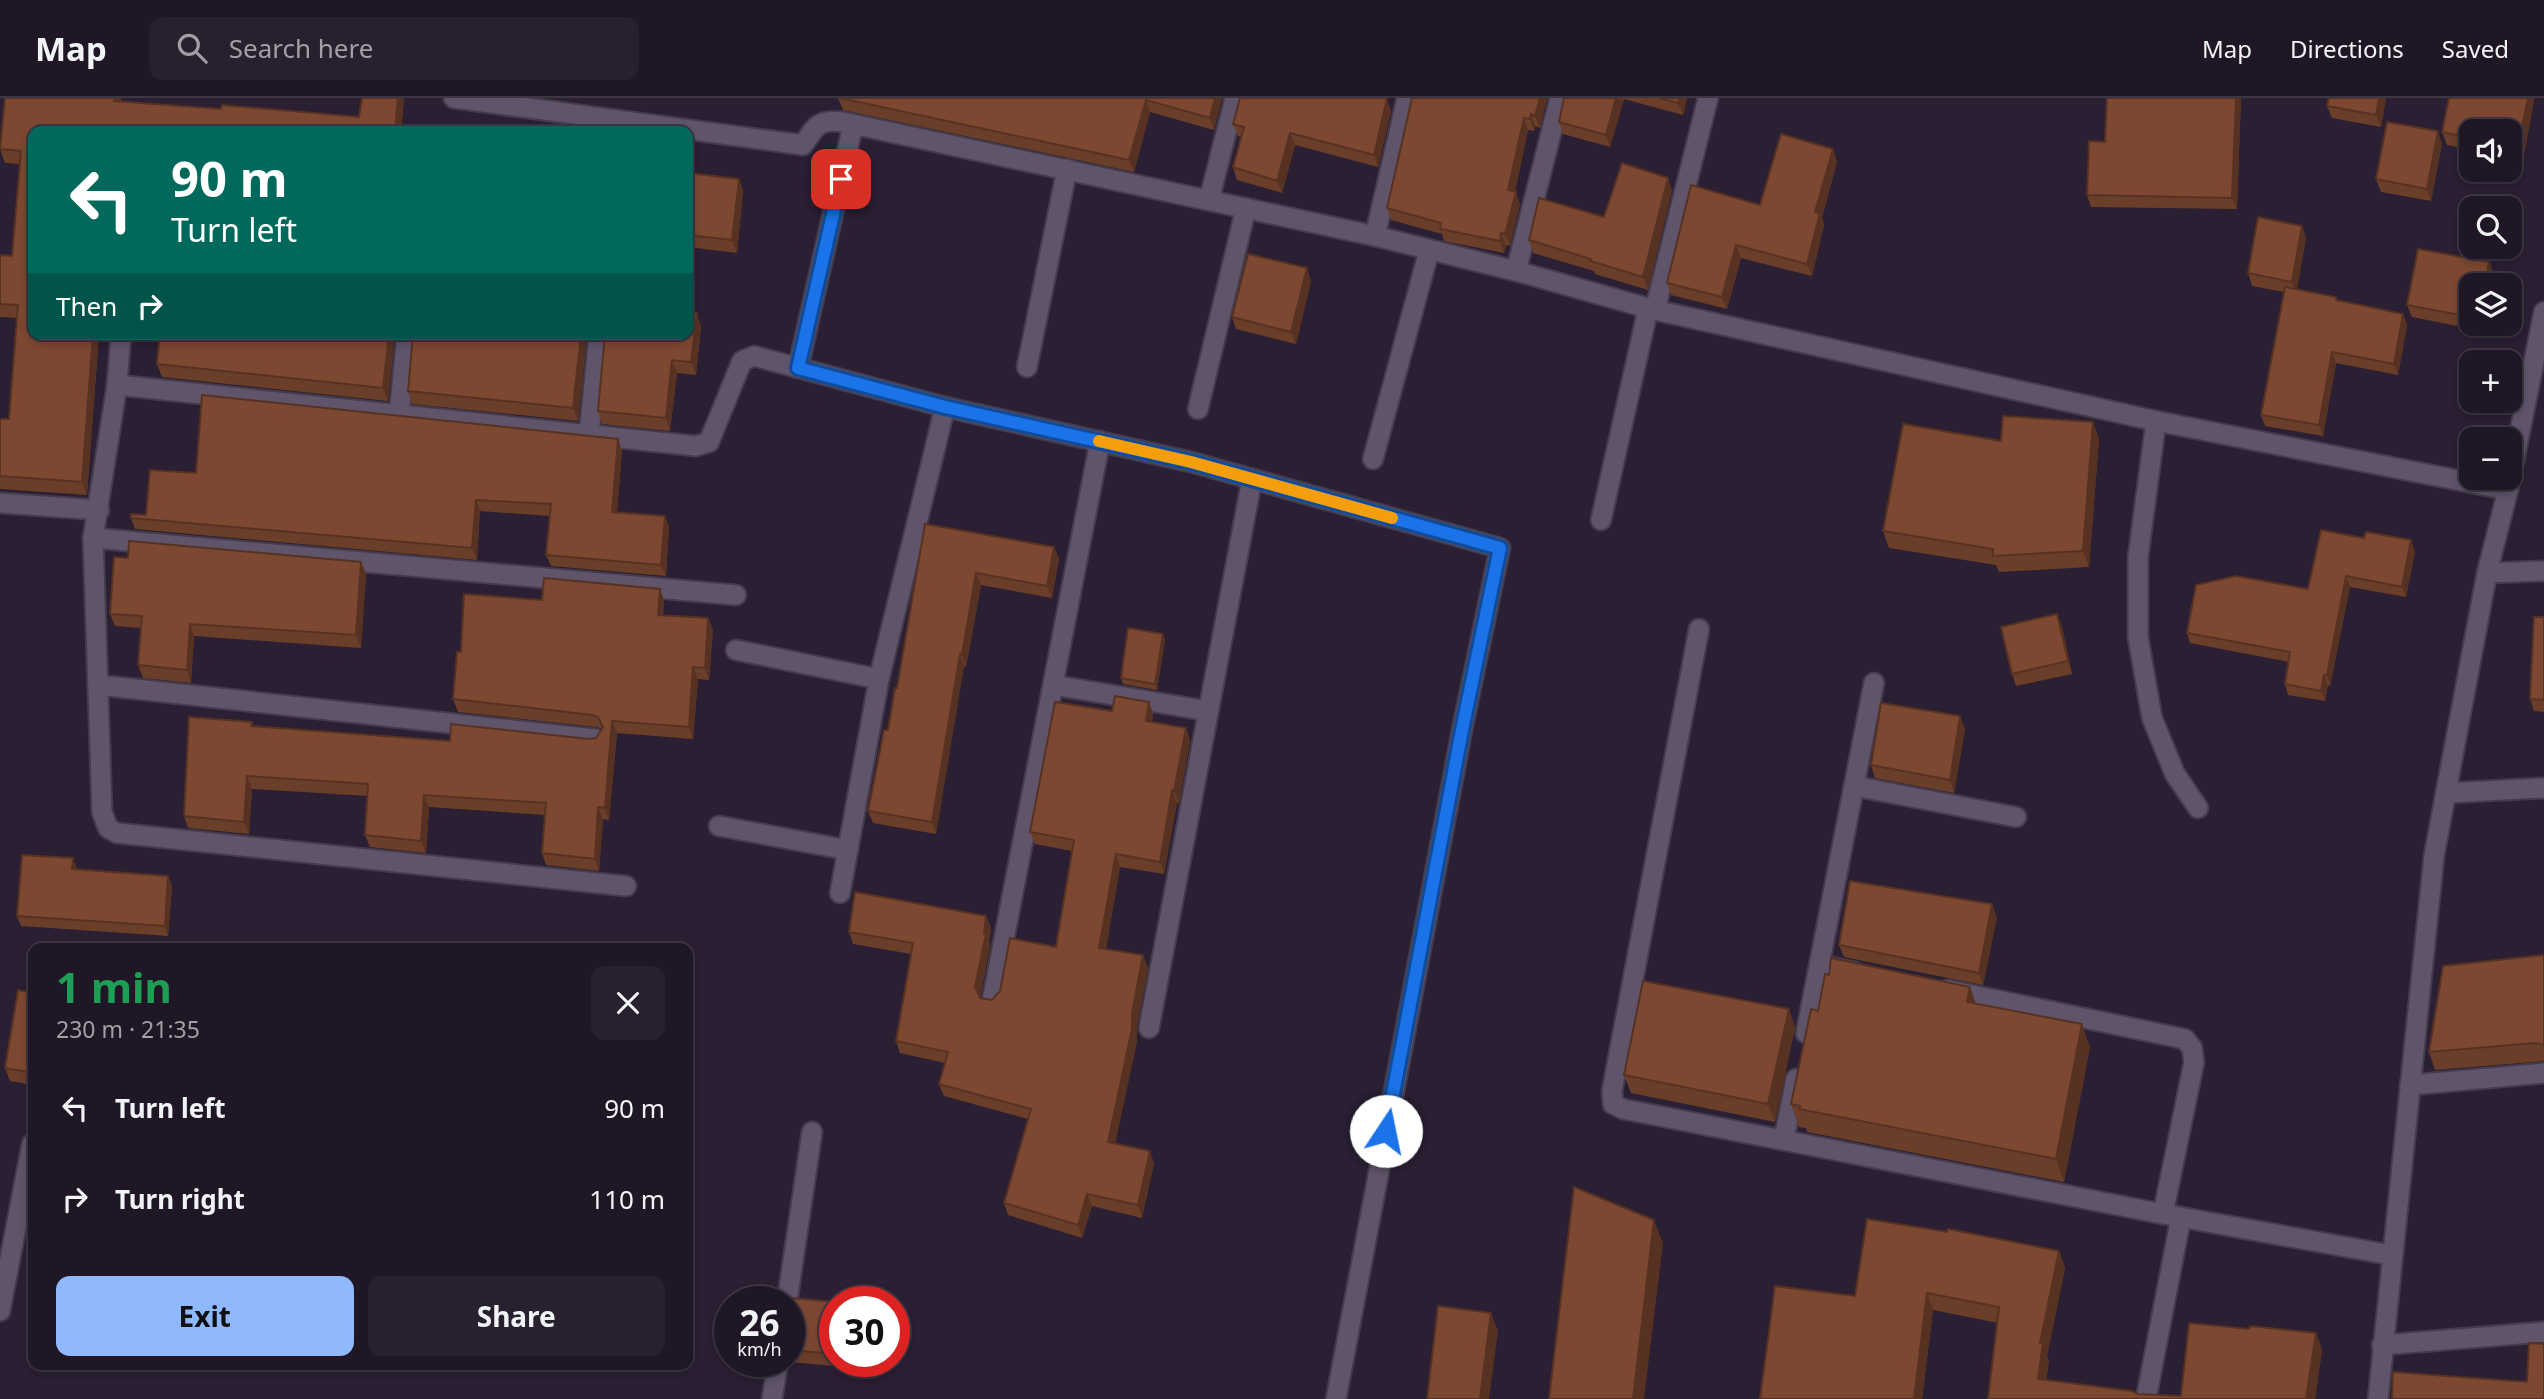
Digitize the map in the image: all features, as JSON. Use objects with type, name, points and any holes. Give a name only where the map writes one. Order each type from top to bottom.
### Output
[{"type":"street","points":[[454,98],[550,104],[686,126]]},
{"type":"street","points":[[1209,200],[1235,98]]},
{"type":"street","points":[[1375,236],[1407,98]]},
{"type":"street","points":[[1516,271],[1560,98]]},
{"type":"street","points":[[1601,520],[1652,310],[1708,98]]},
{"type":"street","points":[[693,127],[803,145],[817,125],[828,120],[853,125],[1375,236],[1516,271],[1652,310],[2155,421],[2459,480]]},
{"type":"street","points":[[798,368],[853,125]]},
{"type":"street","points":[[1027,368],[1068,169]]},
{"type":"street","points":[[1198,408],[1246,208]]},
{"type":"street","points":[[1373,458],[1429,251]]},
{"type":"street","points":[[2521,427],[2544,312]]},
{"type":"street","points":[[121,340],[117,385],[93,538],[102,812],[108,828],[117,834],[626,886]]},
{"type":"street","points":[[399,415],[406,340]]},
{"type":"street","points":[[589,435],[598,340]]},
{"type":"street","points":[[117,385],[696,446],[709,442],[742,361],[754,356],[945,407],[1191,462],[1500,548],[1462,730],[1336,1399]]},
{"type":"street","points":[[840,892],[879,679],[945,407]]},
{"type":"street","points":[[2155,421],[2138,556],[2138,637],[2152,718],[2175,774],[2199,808]]},
{"type":"street","points":[[992,1001],[1100,442]]},
{"type":"street","points":[[1149,1028],[1252,479]]},
{"type":"street","points":[[2378,1399],[2434,856],[2487,573],[2508,490]]},
{"type":"street","points":[[0,503],[99,510]]},
{"type":"street","points":[[93,538],[736,596]]},
{"type":"street","points":[[2487,573],[2544,571]]},
{"type":"street","points":[[1699,629],[1612,1091],[1613,1104],[1623,1109],[2392,1255]]},
{"type":"street","points":[[736,650],[879,679]]},
{"type":"street","points":[[1784,1139],[1821,965],[1874,683]]},
{"type":"street","points":[[98,685],[595,739]]},
{"type":"street","points":[[1053,685],[1208,711]]},
{"type":"street","points":[[1854,786],[2016,817]]},
{"type":"street","points":[[2446,793],[2544,789]]},
{"type":"street","points":[[719,825],[848,850]]},
{"type":"street","points":[[1821,965],[1874,976]]},
{"type":"street","points":[[1928,986],[2170,1034],[2185,1039],[2192,1048],[2194,1062],[2146,1399]]},
{"type":"street","points":[[2410,1085],[2544,1073]]},
{"type":"street","points":[[789,1286],[812,1132]]},
{"type":"street","points":[[0,1311],[28,1165]]},
{"type":"street","points":[[2382,1345],[2544,1332]]},
{"type":"street","points":[[772,1399],[776,1377]]},
{"type":"building","points":[[5,98],[115,98],[114,101],[221,109],[222,105],[359,117],[362,98],[398,98],[395,126],[28,126],[28,340],[93,340],[82,482],[0,476],[0,419],[9,419],[18,305],[0,304],[0,255],[12,256],[21,151],[0,149]]},
{"type":"building","points":[[840,98],[1215,98],[1210,118],[1146,100],[1129,160]]},
{"type":"building","points":[[1240,98],[1387,99],[1374,155],[1290,133],[1277,181],[1233,167],[1244,127],[1233,124]]},
{"type":"building","points":[[1412,98],[1540,98],[1535,116],[1531,114],[1530,119],[1524,118],[1508,190],[1516,192],[1505,234],[1501,233],[1500,241],[1440,229],[1441,223],[1387,208]]},
{"type":"building","points":[[1564,98],[1616,98],[1606,135],[1559,122]]},
{"type":"building","points":[[1660,98],[1680,98],[1678,103]]},
{"type":"building","points":[[2107,98],[2236,98],[2232,198],[2087,195],[2089,141],[2105,142]]},
{"type":"building","points":[[2329,98],[2379,98],[2376,115],[2327,106]]},
{"type":"building","points":[[2449,98],[2528,98],[2522,127],[2522,119],[2459,119],[2459,136],[2442,132]]},
{"type":"building","points":[[2387,122],[2438,131],[2427,189],[2376,179]]},
{"type":"building","points":[[1781,134],[1833,149],[1815,212],[1820,213],[1807,264],[1736,245],[1722,297],[1667,283],[1691,185],[1760,205]]},
{"type":"building","points":[[1622,163],[1668,178],[1643,277],[1529,240],[1539,198],[1604,217]]},
{"type":"building","points":[[693,174],[739,179],[732,240],[693,236]]},
{"type":"building","points":[[2258,217],[2302,226],[2292,282],[2248,273]]},
{"type":"building","points":[[2418,249],[2459,257],[2459,259],[2489,262],[2487,273],[2459,273],[2459,315],[2407,305]]},
{"type":"building","points":[[1248,254],[1307,268],[1291,332],[1232,317]]},
{"type":"building","points":[[2285,287],[2403,314],[2394,364],[2332,352],[2319,425],[2261,415]]},
{"type":"building","points":[[693,313],[697,313],[691,362],[672,360],[666,418],[598,411],[604,340],[693,340]]},
{"type":"building","points":[[159,340],[388,340],[383,388],[157,364]]},
{"type":"building","points":[[412,340],[580,340],[573,408],[408,391]]},
{"type":"building","points":[[202,395],[618,439],[612,512],[665,516],[661,565],[546,555],[551,504],[476,500],[472,548],[131,518],[131,514],[146,515],[150,470],[196,473]]},
{"type":"building","points":[[2003,416],[2093,422],[2083,551],[1993,556],[1993,549],[1883,531],[1903,424],[2001,441]]},
{"type":"building","points":[[925,524],[1054,547],[1047,586],[976,573],[932,822],[868,811],[884,730],[888,730],[897,688]]},
{"type":"building","points":[[2321,530],[2364,538],[2366,532],[2411,540],[2402,587],[2346,576],[2327,675],[2324,675],[2321,691],[2285,684],[2290,652],[2187,633],[2196,585],[2236,576],[2308,589]]},
{"type":"building","points":[[129,541],[361,562],[356,635],[190,624],[187,670],[138,665],[142,616],[110,614],[114,557],[128,558]]},
{"type":"building","points":[[544,578],[660,589],[658,615],[708,618],[705,668],[693,667],[689,727],[612,721],[605,808],[598,807],[595,859],[542,853],[546,803],[424,795],[421,841],[365,835],[368,784],[247,776],[244,822],[184,816],[189,717],[252,722],[251,726],[450,741],[451,724],[596,738],[603,727],[598,717],[593,715],[453,699],[457,652],[461,652],[464,594],[542,600]]},
{"type":"building","points":[[2057,614],[2068,661],[2012,674],[2001,627]]},
{"type":"building","points":[[2534,617],[2544,617],[2544,700],[2530,699]]},
{"type":"building","points":[[1128,628],[1163,634],[1155,684],[1121,678]]},
{"type":"building","points":[[1115,696],[1149,702],[1146,721],[1186,728],[1160,862],[1116,854],[1099,948],[1143,955],[1132,1013],[1132,1029],[1108,1142],[1150,1151],[1138,1205],[1087,1194],[1078,1225],[1004,1203],[1031,1109],[939,1084],[948,1052],[896,1041],[913,943],[849,932],[855,892],[986,916],[986,934],[975,987],[980,998],[992,1000],[1000,991],[1010,938],[1056,947],[1074,840],[1030,832],[1055,702],[1112,711]]},
{"type":"building","points":[[1881,703],[1960,716],[1950,780],[1871,765]]},
{"type":"building","points":[[22,855],[73,858],[72,869],[168,876],[165,926],[17,916]]},
{"type":"building","points":[[1850,881],[1992,904],[1979,973],[1839,945]]},
{"type":"building","points":[[2544,955],[2544,1045],[2536,1043],[2429,1052],[2443,966]]},
{"type":"building","points":[[1831,958],[1970,987],[1967,1002],[2082,1024],[2056,1159],[1799,1109],[1800,1106],[1791,1104],[1811,1009],[1818,1011],[1825,974],[1829,975]]},
{"type":"building","points":[[1643,981],[1789,1009],[1768,1104],[1624,1075]]},
{"type":"building","points":[[18,990],[28,992],[28,1072],[5,1068]]},
{"type":"building","points":[[1574,1187],[1654,1220],[1633,1399],[1549,1399]]},
{"type":"building","points":[[1867,1219],[1947,1232],[1948,1229],[2059,1251],[2040,1343],[2043,1343],[2038,1379],[2138,1394],[2181,1396],[2189,1323],[2249,1329],[2250,1326],[2316,1333],[2306,1399],[1988,1399],[1999,1307],[1927,1293],[1914,1399],[1760,1399],[1775,1286],[1855,1296]]},
{"type":"building","points":[[805,1299],[819,1301],[819,1353],[805,1351]]},
{"type":"building","points":[[1438,1306],[1491,1313],[1480,1399],[1427,1399]]},
{"type":"building","points":[[2529,1343],[2544,1344],[2544,1399],[2392,1399],[2393,1372],[2527,1382]]},
{"type":"slow traffic","points":[[1099,441],[1191,462],[1392,518]]},
{"type":"route","points":[[841,179],[798,368],[945,407],[1191,462],[1500,548],[1462,730],[1386,1131]]}]
